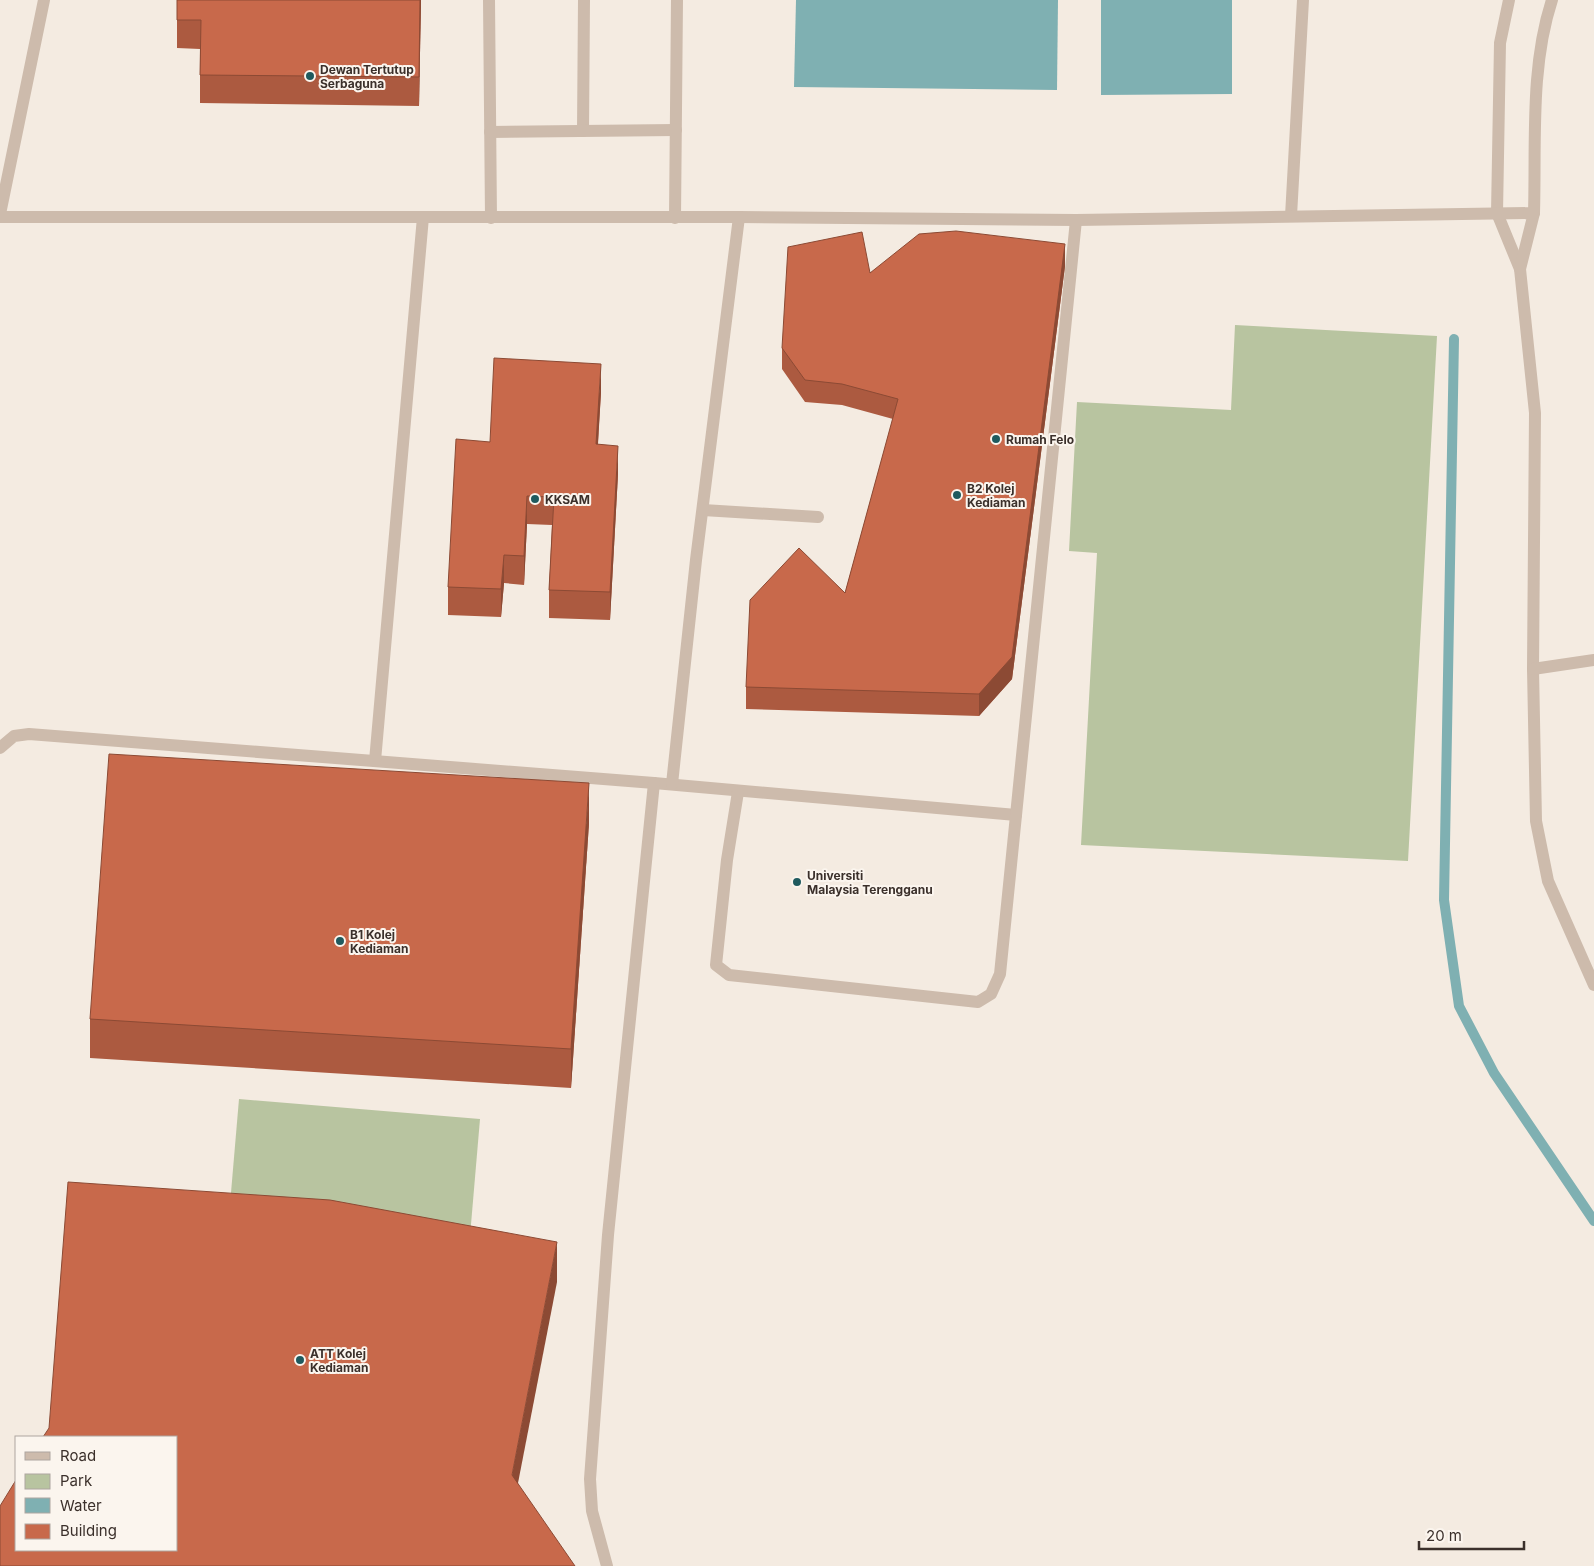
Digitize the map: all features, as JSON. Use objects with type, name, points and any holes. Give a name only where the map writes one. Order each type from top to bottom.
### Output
[{"type":"street","points":[[44,0],[0,215],[1076,220],[1534,212]]},
{"type":"street","points":[[489,0],[491,218]]},
{"type":"street","points":[[584,0],[584,131]]},
{"type":"street","points":[[675,218],[676,0]]},
{"type":"street","points":[[1291,216],[1303,0]]},
{"type":"street","points":[[1509,0],[1500,43],[1497,213],[1520,269],[1535,413],[1533,669],[1536,821],[1548,881],[1594,985]]},
{"type":"street","points":[[1520,269],[1534,212],[1538,78],[1545,20],[1552,0]]},
{"type":"street","points":[[490,132],[676,130]]},
{"type":"street","points":[[375,761],[423,217]]},
{"type":"street","points":[[672,784],[739,217]]},
{"type":"street","points":[[738,792],[727,860],[716,965],[729,975],[753,979],[978,1002],[991,994],[1000,974],[1076,220]]},
{"type":"street","points":[[703,510],[818,517]]},
{"type":"street","points":[[1533,669],[1594,660]]},
{"type":"street","points":[[0,748],[14,736],[29,734],[654,782],[738,792],[1016,815]]},
{"type":"street","points":[[607,1566],[592,1511],[590,1479],[609,1225],[654,782]]},
{"type":"green space","points":[[1235,325],[1437,336],[1408,861],[1081,845],[1097,553],[1069,551],[1077,402],[1231,410]]},
{"type":"green space","points":[[239,1099],[480,1119],[470,1236],[229,1216]]},
{"type":"water","points":[[796,0],[1058,0],[1057,90],[794,87]]},
{"type":"water","points":[[1101,0],[1232,0],[1232,94],[1101,95]]},
{"type":"building","name":"Dewan Tertutup Serbaguna","points":[[177,0],[420,0],[419,77],[200,75],[201,20],[177,20]]},
{"type":"building","name":"B2 Kolej Kediaman","points":[[956,231],[1065,244],[1012,657],[979,694],[746,687],[750,600],[799,548],[845,593],[898,399],[842,384],[805,380],[782,348],[788,247],[862,232],[870,273],[919,234]]},
{"type":"building","name":"KKSAM","points":[[494,358],[601,364],[596,444],[618,446],[610,592],[549,590],[554,497],[527,496],[524,556],[504,555],[501,589],[448,587],[456,439],[490,442]]},
{"type":"building","name":"B1 Kolej Kediaman","points":[[109,754],[589,783],[571,1049],[90,1019]]},
{"type":"building","name":"ATT Kolej Kediaman","points":[[68,1182],[330,1200],[557,1242],[512,1475],[575,1566],[0,1566],[0,1506],[15,1482],[15,1551],[178,1551],[178,1436],[44,1436],[49,1428]]},
{"type":"waterway","points":[[1454,339],[1444,900],[1459,1006],[1494,1073],[1594,1221]]},
{"type":"place","name":"Dewan Tertutup Serbaguna","points":[[310,76]]},
{"type":"place","name":"Rumah Felo","points":[[996,439]]},
{"type":"place","name":"B2 Kolej Kediaman","points":[[957,495]]},
{"type":"place","name":"KKSAM","points":[[535,499]]},
{"type":"place","name":"Universiti Malaysia Terengganu","points":[[797,882]]},
{"type":"place","name":"B1 Kolej Kediaman","points":[[340,941]]},
{"type":"place","name":"ATT Kolej Kediaman","points":[[300,1360]]}]
